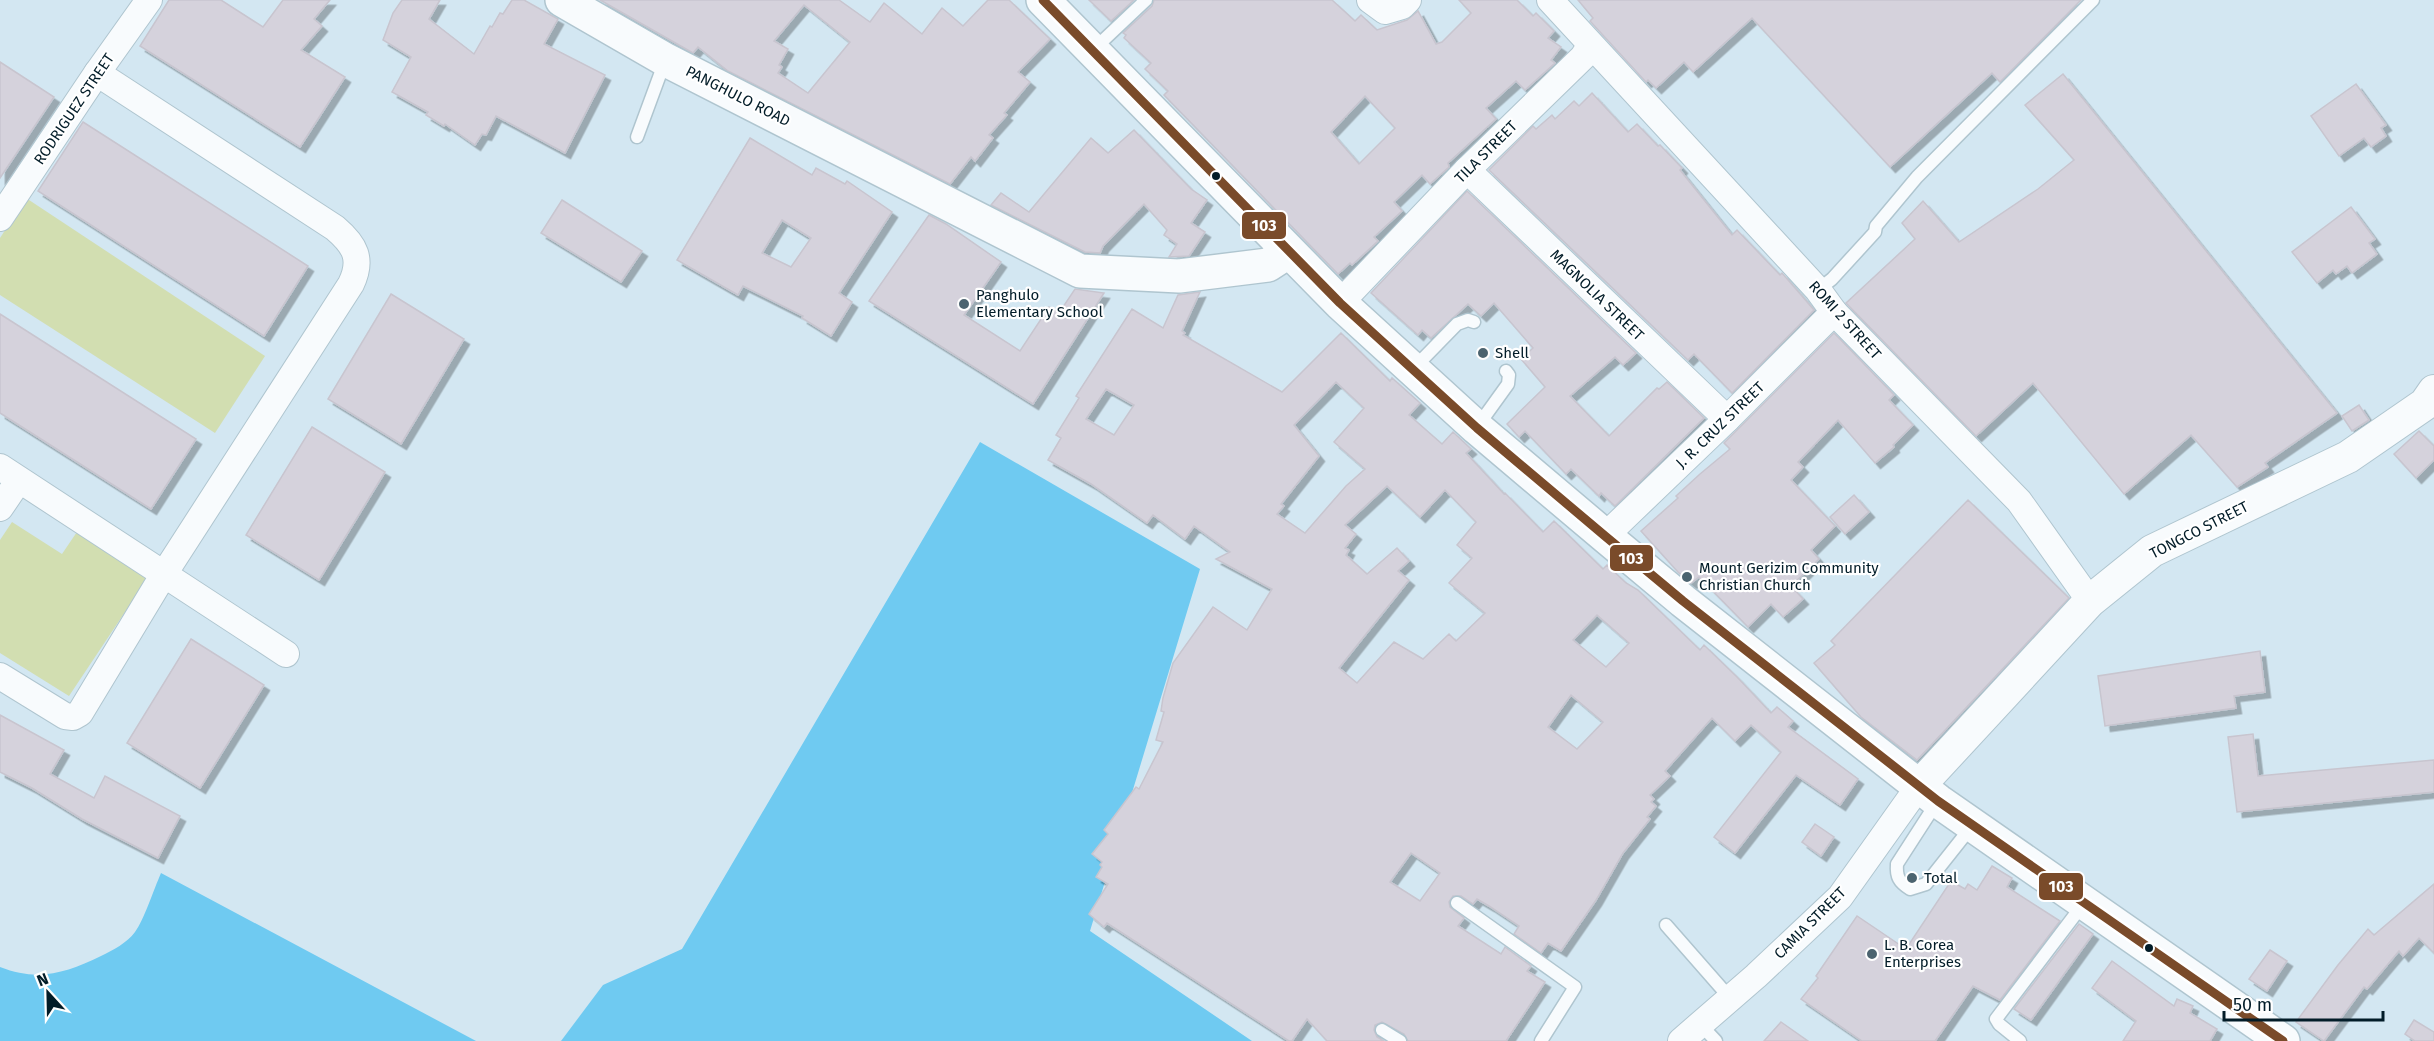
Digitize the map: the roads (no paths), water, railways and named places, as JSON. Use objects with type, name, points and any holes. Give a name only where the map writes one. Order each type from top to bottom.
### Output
[{"type":"main road","name":"PANGHULO ROAD","points":[[562,0],[666,60],[1080,271],[1179,276],[1268,265],[1288,252]]},
{"type":"main road","points":[[1043,0],[1340,303],[1477,428],[1605,536],[1683,601],[1929,793],[2283,1041]]},
{"type":"street","name":"RODRIGUEZ STREET","points":[[0,218],[149,0]]},
{"type":"street","points":[[1370,0],[1385,11],[1402,6],[1408,0]]},
{"type":"street","points":[[1550,0],[1584,35],[1590,46]]},
{"type":"street","name":"TILA STREET","points":[[1340,303],[1467,170],[1583,57],[1590,46]]},
{"type":"street","name":"ROMI 2 STREET","points":[[1590,46],[1818,290],[1834,312],[2019,501],[2090,601]]},
{"type":"street","points":[[0,676],[65,716],[73,717],[80,713],[164,574],[358,270],[357,254],[347,238],[335,228],[97,73]]},
{"type":"street","name":"MAGNOLIA STREET","points":[[1467,170],[1727,419]]},
{"type":"street","name":"J. R. CRUZ STREET","points":[[1605,536],[1834,312]]},
{"type":"street","name":"TONGCO STREET","points":[[1929,793],[2090,601],[2152,551],[2348,457],[2425,404],[2434,391]]},
{"type":"street","points":[[0,508],[10,473],[286,654]]},
{"type":"street","name":"CAMIA STREET","points":[[1681,1041],[1708,1033],[1730,998],[1840,897],[1929,793]]},
{"type":"lane","points":[[1092,51],[1146,0]]},
{"type":"lane","points":[[1818,290],[1832,279],[1875,232],[1876,226],[1917,177],[2093,0]]},
{"type":"lane","points":[[637,137],[666,60]]},
{"type":"lane","points":[[1413,370],[1457,324],[1468,320],[1474,322]]},
{"type":"lane","points":[[1477,428],[1508,384],[1509,375],[1506,371]]},
{"type":"lane","points":[[1929,793],[1898,864],[1896,874],[1900,882],[1910,889],[1926,884],[1972,825]]},
{"type":"lane","points":[[1457,903],[1575,987],[1576,989],[1541,1041]]},
{"type":"lane","points":[[2020,1041],[1996,1019],[2084,903]]},
{"type":"lane","points":[[1666,925],[1730,998]]},
{"type":"lane","points":[[1382,1030],[1400,1041]]},
{"type":"water","points":[[980,442],[1200,569],[1090,931],[1252,1041],[561,1041],[603,985],[682,949]]},
{"type":"water","points":[[161,873],[476,1041],[0,1041],[0,967],[27,974],[52,973],[76,967],[115,949],[135,932]]},
{"type":"place","name":"Panghulo Elementary School","points":[[964,304]]},
{"type":"place","name":"Shell","points":[[1483,353]]},
{"type":"place","name":"Mount Gerizim Community Christian Church","points":[[1687,577]]},
{"type":"place","name":"Total","points":[[1912,878]]},
{"type":"place","name":"L. B. Corea Enterprises","points":[[1872,954]]}]
